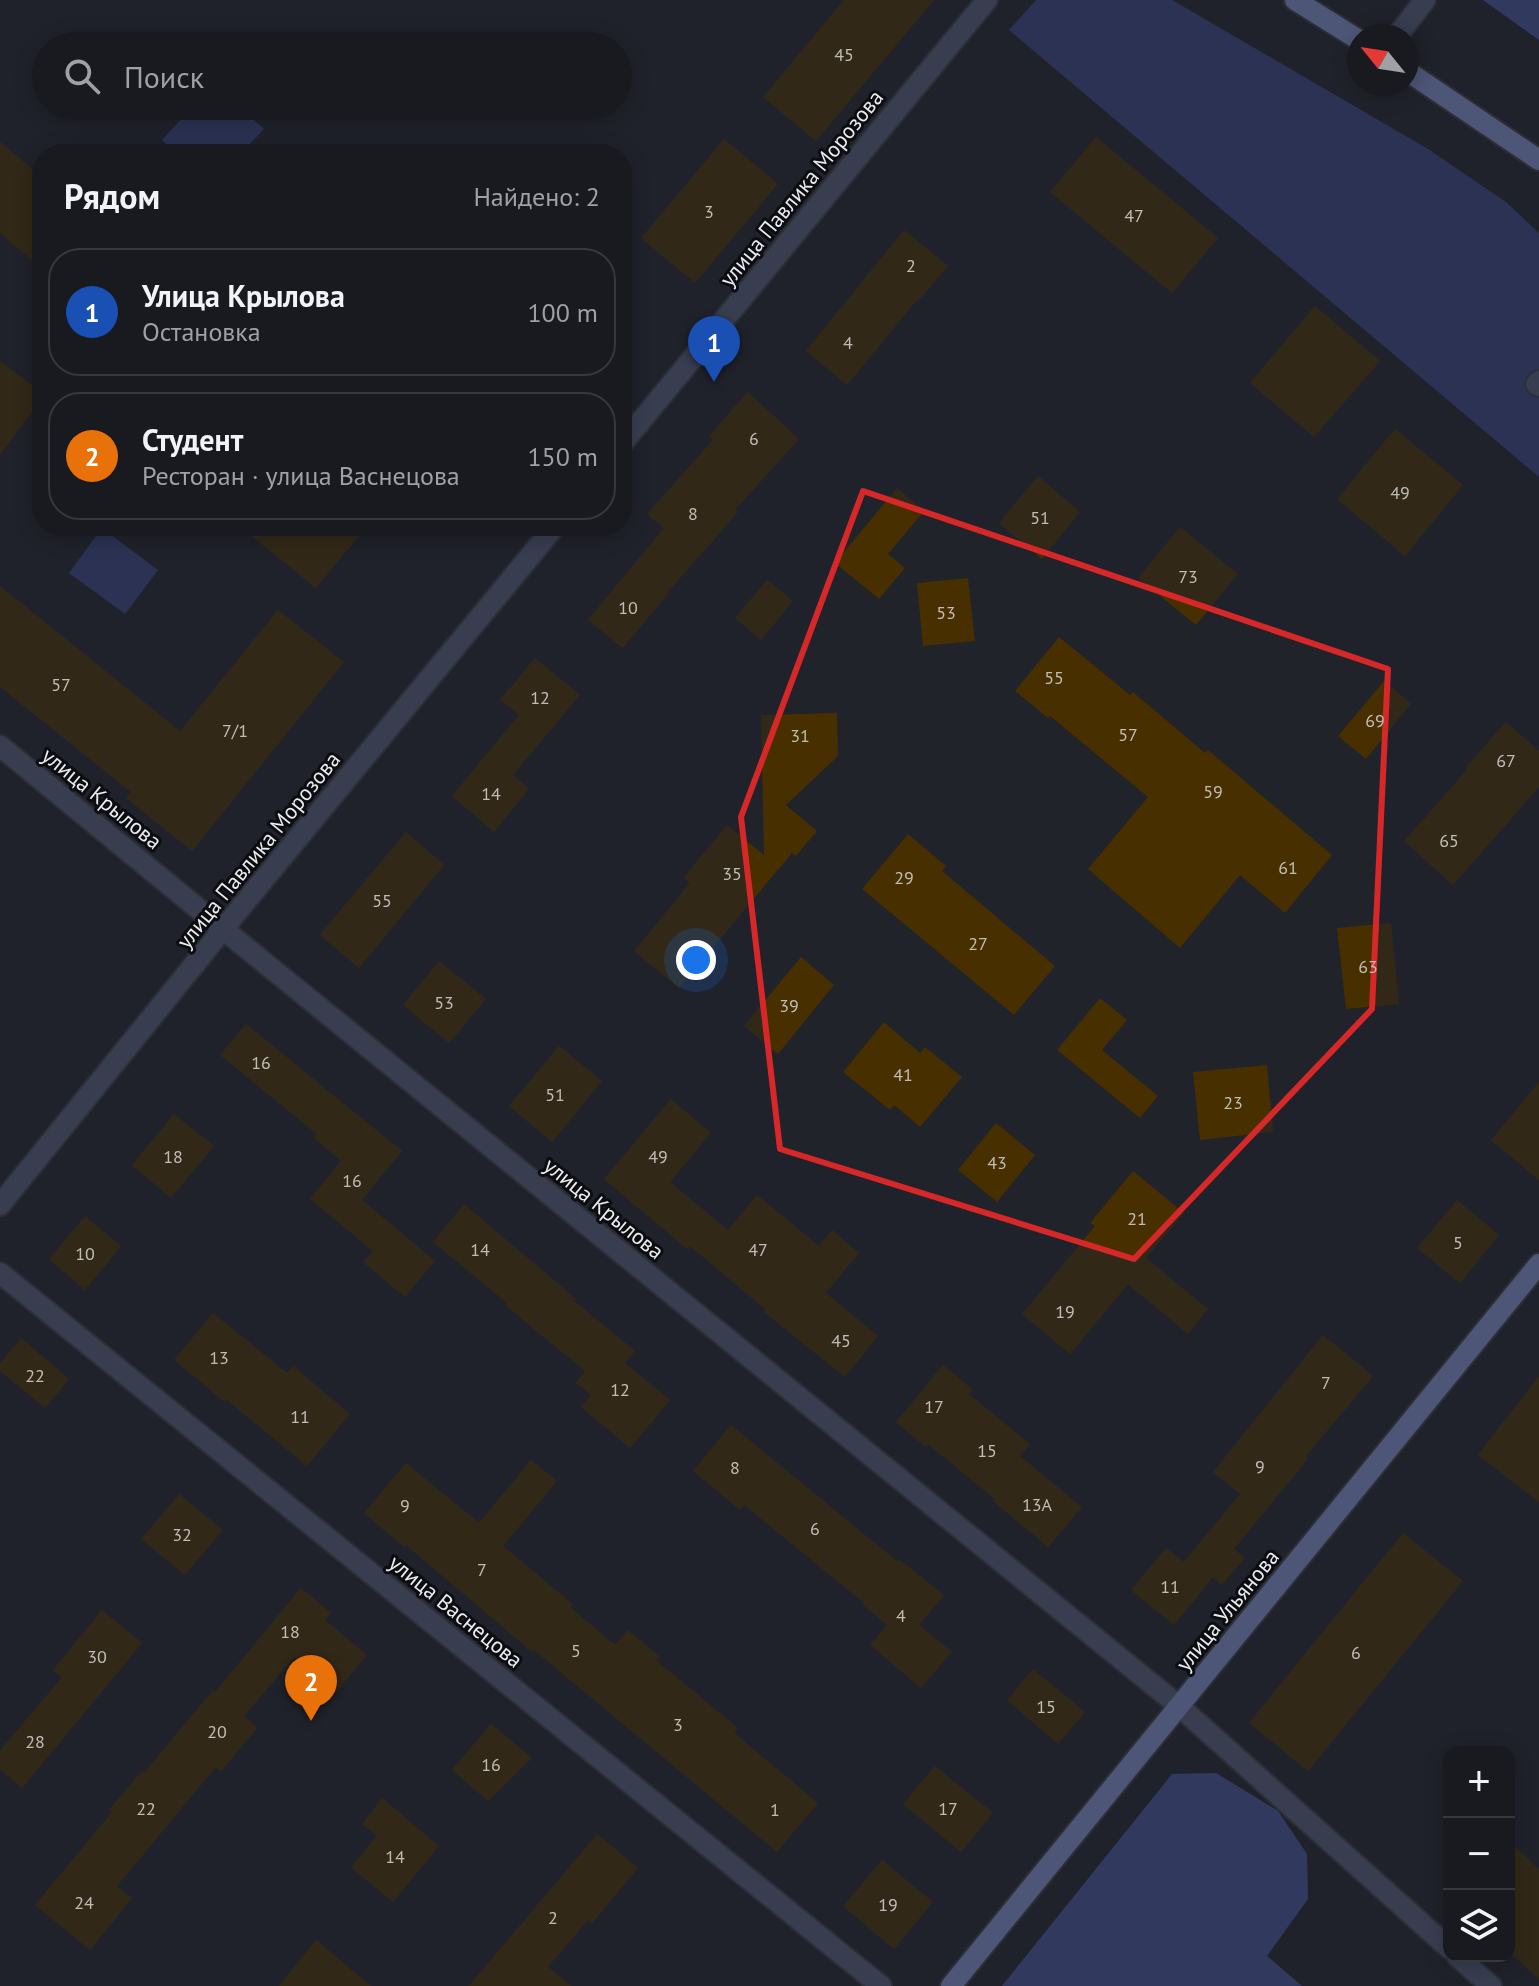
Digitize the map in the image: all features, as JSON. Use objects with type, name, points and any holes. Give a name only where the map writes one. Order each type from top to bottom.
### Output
[{"type":"main road","points":[[1295,0],[1347,32]]},
{"type":"main road","points":[[1419,79],[1539,160]]},
{"type":"main road","name":"улица Ульянова","points":[[951,1986],[1539,1264]]},
{"type":"street","name":"улица Павлика Морозова","points":[[632,432],[987,0]]},
{"type":"street","points":[[1406,24],[1425,0]]},
{"type":"street","name":"улица Павлика Морозова","points":[[0,1205],[547,536]]},
{"type":"street","name":"улица Крылова","points":[[0,746],[1179,1706],[1443,1943]]},
{"type":"street","name":"улица Васнецова","points":[[0,1273],[881,1986]]},
{"type":"street","points":[[1464,1962],[1491,1986]]},
{"type":"highlighted area","points":[[863,491],[1388,669],[1372,1009],[1134,1259],[780,1149],[741,817]]},
{"type":"shaded area","points":[[1036,0],[1172,0],[1428,149],[1506,202],[1539,233],[1539,477],[1009,30]]},
{"type":"shaded area","points":[[1483,0],[1539,0],[1539,40]]},
{"type":"shaded area","points":[[180,120],[254,120],[264,129],[250,144],[166,144],[162,140]]},
{"type":"shaded area","points":[[96,536],[113,536],[158,570],[125,614],[69,573]]},
{"type":"shaded area","points":[[1216,1773],[1278,1811],[1307,1854],[1308,1899],[1267,1956],[1302,1986],[1002,1986],[1172,1774]]},
{"type":"building","points":[[844,0],[934,0],[816,141],[763,97]]},
{"type":"building","points":[[1096,137],[1218,238],[1172,293],[1050,192]]},
{"type":"building","points":[[724,139],[778,184],[695,283],[641,238]]},
{"type":"building","points":[[0,142],[32,169],[32,260],[0,233]]},
{"type":"building","points":[[904,230],[948,266],[847,385],[806,351]]},
{"type":"building","points":[[1315,306],[1380,361],[1314,437],[1250,383]]},
{"type":"building","points":[[0,361],[32,385],[32,412],[0,455]]},
{"type":"building","points":[[748,392],[799,439],[735,510],[738,512],[623,648],[588,620],[664,528],[647,514],[713,440],[709,436]]},
{"type":"building","points":[[1395,429],[1463,485],[1405,556],[1337,499]]},
{"type":"building","points":[[1038,476],[1080,512],[1042,559],[999,523]]},
{"type":"building","points":[[897,488],[924,511],[888,554],[905,568],[879,599],[835,563]]},
{"type":"building","points":[[1180,527],[1238,574],[1196,625],[1138,578]]},
{"type":"building","points":[[251,536],[359,536],[316,588]]},
{"type":"building","points":[[968,578],[975,641],[923,646],[917,583]]},
{"type":"building","points":[[767,580],[793,601],[761,640],[735,618]]},
{"type":"building","points":[[0,586],[180,731],[278,610],[344,662],[192,851],[126,798],[131,792],[0,687]]},
{"type":"building","points":[[1059,637],[1130,695],[1133,692],[1205,753],[1208,750],[1332,855],[1285,913],[1240,875],[1180,948],[1088,869],[1148,797],[1015,691]]},
{"type":"building","points":[[535,658],[580,695],[513,775],[529,789],[494,832],[452,796],[519,715],[500,700]]},
{"type":"building","points":[[1384,681],[1411,704],[1366,759],[1338,736]]},
{"type":"building","points":[[837,713],[838,756],[786,805],[817,831],[796,856],[792,853],[679,988],[634,951],[690,883],[684,877],[727,825],[764,855],[761,715]]},
{"type":"building","points":[[1506,722],[1539,751],[1539,787],[1453,885],[1404,841]]},
{"type":"building","points":[[406,832],[444,865],[359,968],[320,935]]},
{"type":"building","points":[[908,834],[946,866],[942,871],[1055,966],[1014,1015],[862,889]]},
{"type":"building","points":[[1391,923],[1399,1004],[1346,1009],[1337,928]]},
{"type":"building","points":[[801,957],[834,985],[778,1054],[744,1026]]},
{"type":"building","points":[[439,961],[486,999],[449,1043],[403,1005]]},
{"type":"building","points":[[1100,998],[1127,1020],[1102,1050],[1158,1096],[1140,1118],[1057,1050]]},
{"type":"building","points":[[884,1022],[920,1053],[925,1047],[962,1077],[920,1127],[894,1105],[890,1110],[843,1072]]},
{"type":"building","points":[[246,1024],[402,1151],[362,1200],[435,1261],[405,1297],[363,1262],[373,1251],[310,1199],[341,1161],[314,1138],[317,1134],[220,1055]]},
{"type":"building","points":[[559,1046],[602,1081],[552,1142],[509,1106]]},
{"type":"building","points":[[1267,1065],[1273,1132],[1200,1140],[1193,1072]]},
{"type":"building","points":[[1539,1082],[1539,1180],[1491,1140]]},
{"type":"building","points":[[671,1099],[711,1133],[670,1182],[728,1230],[757,1195],[819,1246],[832,1230],[859,1253],[826,1293],[878,1336],[845,1377],[764,1312],[766,1310],[690,1246],[687,1249],[604,1179]]},
{"type":"building","points":[[174,1114],[214,1146],[171,1198],[132,1165]]},
{"type":"building","points":[[996,1123],[1035,1155],[997,1202],[958,1170]]},
{"type":"building","points":[[1133,1171],[1184,1213],[1146,1258],[1208,1309],[1188,1334],[1128,1284],[1070,1354],[1022,1314],[1095,1226],[1090,1223]]},
{"type":"building","points":[[1457,1200],[1499,1235],[1460,1283],[1417,1248]]},
{"type":"building","points":[[464,1204],[635,1351],[625,1363],[670,1400],[630,1448],[581,1407],[591,1395],[576,1383],[585,1371],[433,1242]]},
{"type":"building","points":[[85,1216],[121,1246],[85,1290],[49,1259]]},
{"type":"building","points":[[213,1313],[287,1373],[293,1366],[350,1414],[307,1466],[174,1360]]},
{"type":"building","points":[[1323,1335],[1373,1376],[1234,1549],[1245,1558],[1222,1585],[1213,1577],[1174,1625],[1131,1590],[1166,1548],[1184,1562],[1240,1494],[1213,1472]]},
{"type":"building","points":[[21,1338],[69,1379],[45,1408],[0,1371],[0,1363]]},
{"type":"building","points":[[943,1365],[973,1390],[969,1394],[1030,1444],[1020,1456],[1082,1507],[1048,1547],[993,1501],[995,1499],[896,1422]]},
{"type":"building","points":[[1539,1376],[1539,1502],[1478,1455]]},
{"type":"building","points":[[731,1425],[898,1562],[900,1560],[944,1595],[919,1625],[952,1652],[921,1688],[870,1645],[887,1625],[864,1603],[744,1505],[740,1510],[693,1471]]},
{"type":"building","points":[[531,1460],[557,1481],[503,1546],[573,1604],[570,1607],[615,1645],[628,1630],[660,1657],[657,1661],[738,1728],[734,1733],[818,1803],[777,1852],[364,1513],[406,1463],[479,1523]]},
{"type":"building","points":[[179,1494],[223,1530],[185,1575],[141,1539]]},
{"type":"building","points":[[1403,1533],[1463,1581],[1308,1771],[1249,1723]]},
{"type":"building","points":[[301,1588],[331,1613],[325,1620],[367,1655],[336,1692],[294,1657],[244,1716],[257,1728],[221,1771],[216,1767],[117,1886],[132,1898],[90,1950],[35,1905],[112,1812],[109,1810],[213,1690],[215,1692]]},
{"type":"building","points":[[102,1610],[142,1643],[22,1788],[0,1769],[0,1751],[62,1677],[53,1670]]},
{"type":"building","points":[[1033,1669],[1085,1712],[1058,1744],[1007,1700]]},
{"type":"building","points":[[491,1724],[532,1758],[488,1801],[452,1770]]},
{"type":"building","points":[[935,1766],[993,1813],[961,1852],[903,1804]]},
{"type":"building","points":[[382,1798],[439,1846],[393,1902],[351,1867],[377,1836],[362,1824]]},
{"type":"building","points":[[597,1834],[638,1868],[592,1923],[588,1920],[548,1967],[571,1986],[469,1986]]},
{"type":"building","points":[[1515,1847],[1539,1869],[1539,1979],[1515,1957]]},
{"type":"building","points":[[882,1860],[933,1902],[894,1949],[843,1906]]},
{"type":"building","points":[[316,1940],[371,1986],[279,1986]]},
{"type":"place","name":"Улица Крылова","points":[[714,382]]},
{"type":"place","name":"Студент","points":[[311,1721]]}]
